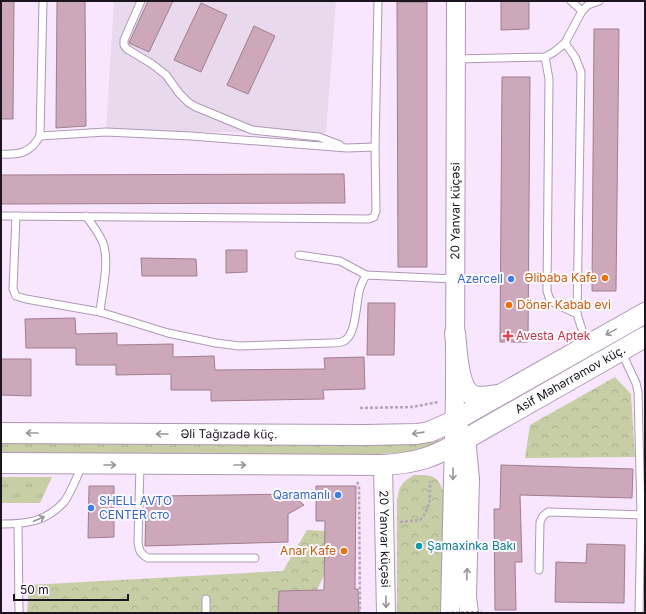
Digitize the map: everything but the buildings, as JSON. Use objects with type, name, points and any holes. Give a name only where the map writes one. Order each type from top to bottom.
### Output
[{"type":"main road","name":"Asif Məhərrəmov küç.","points":[[454,421],[645,313]]},
{"type":"main road","points":[[455,333],[460,374],[467,391],[472,395],[493,398]]},
{"type":"main road","name":"Asif Məhərrəmov küç.","points":[[383,465],[416,462],[441,453],[645,337]]},
{"type":"main road","name":"Əli Tağızadə küç.","points":[[1,433],[406,435],[429,432],[454,421]]},
{"type":"main road","points":[[1,463],[140,465],[383,465]]},
{"type":"street","name":"20 Yanvar küçəsi","points":[[456,1],[454,421],[459,443]]},
{"type":"street","points":[[459,443],[468,456],[470,479],[467,597],[476,613]]},
{"type":"street","points":[[450,613],[459,443]]},
{"type":"street","name":"20 Yanvar küçəsi","points":[[383,465],[386,613]]},
{"type":"lane","points":[[1,154],[26,152],[34,146],[40,136],[43,1]]},
{"type":"lane","points":[[141,1],[124,40],[124,46],[166,75],[179,93],[189,103],[252,130],[319,138],[347,148]]},
{"type":"lane","points":[[1,216],[369,219],[374,217],[376,211],[375,147],[378,1]]},
{"type":"lane","points":[[571,1],[582,11]]},
{"type":"lane","points":[[455,59],[545,57],[565,43],[582,11],[588,5],[599,1]]},
{"type":"lane","points":[[565,43],[575,57],[581,72],[578,314],[582,333],[589,344]]},
{"type":"lane","points":[[545,57],[549,79],[548,291],[550,300],[578,314]]},
{"type":"lane","points":[[40,136],[106,132],[347,148],[375,147]]},
{"type":"lane","points":[[16,216],[13,289],[16,296],[100,312],[197,340],[239,346],[332,343],[344,341],[352,332],[361,283],[366,275]]},
{"type":"lane","points":[[86,216],[99,235],[104,247],[105,267],[100,312]]},
{"type":"lane","points":[[299,255],[340,261],[366,275],[455,279]]},
{"type":"lane","points":[[621,351],[636,383],[638,392],[643,515],[639,613]]},
{"type":"lane","points":[[1,524],[18,524],[36,521],[52,513],[64,501],[82,464]]},
{"type":"lane","points":[[140,465],[138,542],[139,551],[142,555],[148,558],[255,558]]},
{"type":"lane","points":[[539,570],[540,522],[543,516],[548,512],[643,515]]},
{"type":"lane","points":[[18,524],[19,613]]},
{"type":"lane","points":[[206,599],[206,613]]},
{"type":"path","points":[[360,408],[412,407],[438,402]]},
{"type":"path","points":[[356,480],[359,486],[360,613]]},
{"type":"path","points":[[395,523],[420,520],[425,514],[430,502],[430,481]]},
{"type":"path","points":[[446,613],[476,613]]},
{"type":"shaded area","points":[[114,1],[336,1],[326,133],[106,131]]},
{"type":"green space","points":[[615,377],[631,394],[635,457],[525,458],[530,425]]},
{"type":"green space","points":[[437,437],[439,442],[412,452],[359,455],[1,453],[1,442]]},
{"type":"green space","points":[[414,475],[434,477],[444,493],[441,613],[397,613],[397,502],[401,486],[406,480]]},
{"type":"green space","points":[[1,477],[52,477],[40,503],[1,503]]},
{"type":"green space","points":[[307,530],[325,531],[324,575],[317,590],[279,591],[278,613],[27,613],[29,585],[283,571]]},
{"type":"place","name":"Əlibaba Kafe","points":[[605,278]]},
{"type":"place","name":"Azercell","points":[[511,279]]},
{"type":"place","name":"Dönər Kabab evi","points":[[509,305]]},
{"type":"place","name":"Avesta Aptek","points":[[508,336]]},
{"type":"place","name":"Qaramanlı","points":[[338,495]]},
{"type":"place","name":"SHELL AVTO CENTER сто","points":[[91,508]]},
{"type":"place","name":"Şamaxinka Bakı","points":[[419,546]]},
{"type":"place","name":"Anar Kafe","points":[[344,551]]}]
